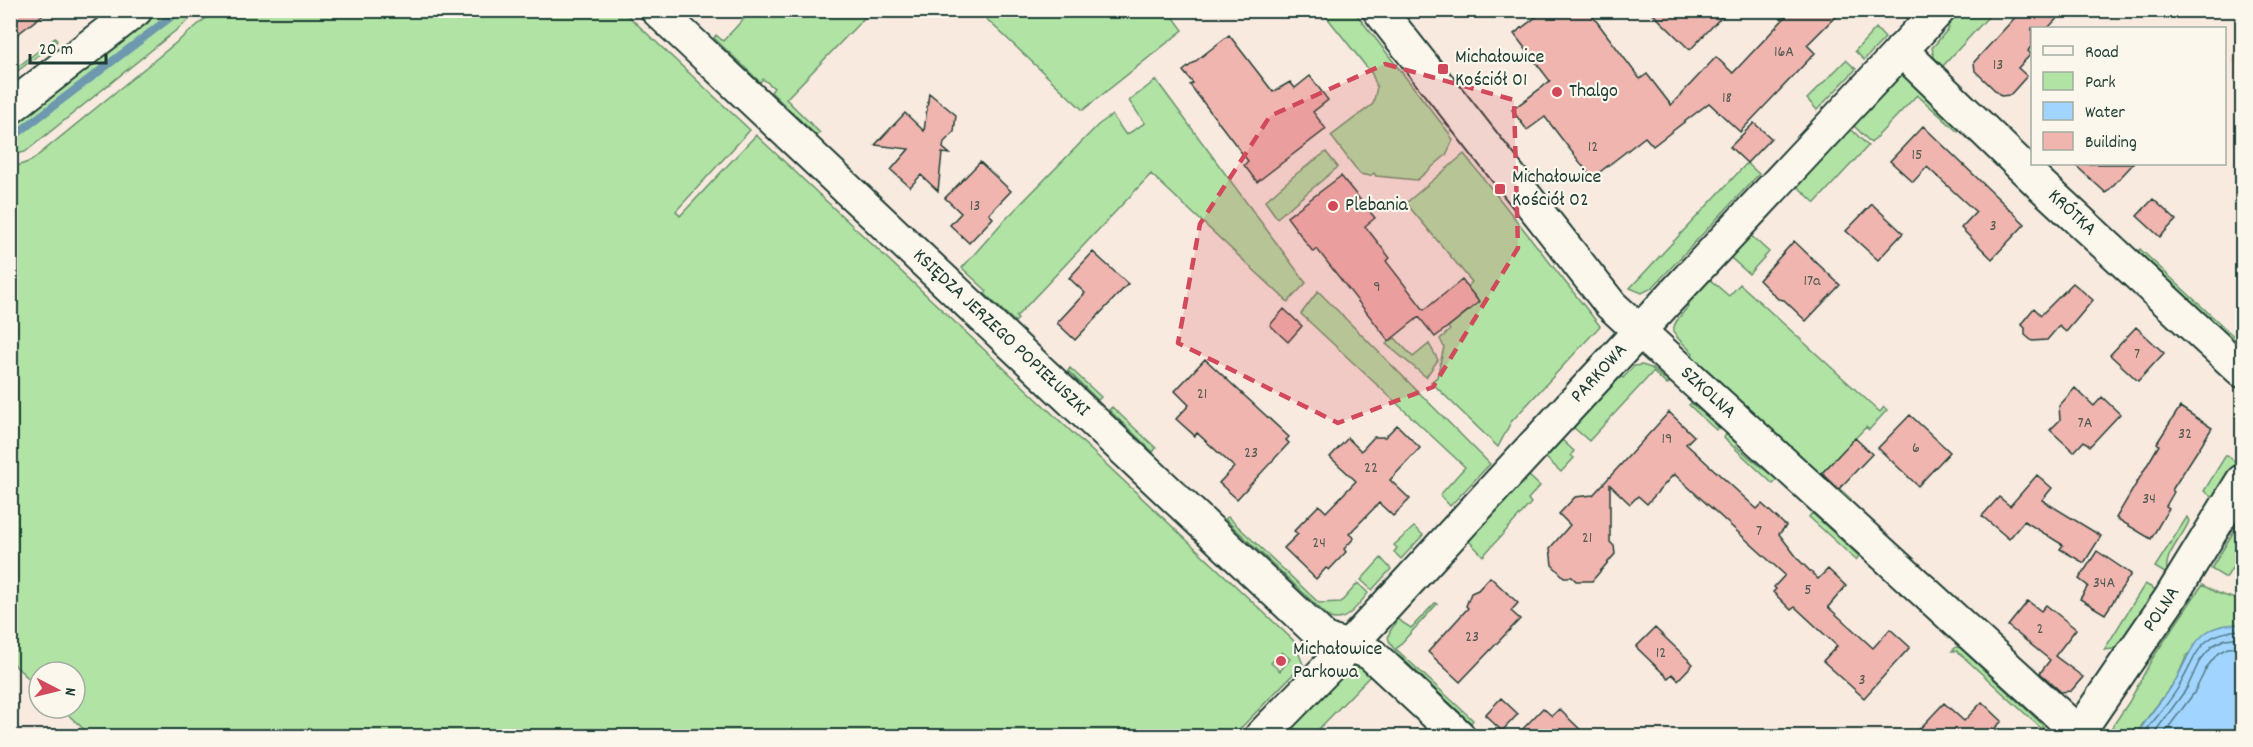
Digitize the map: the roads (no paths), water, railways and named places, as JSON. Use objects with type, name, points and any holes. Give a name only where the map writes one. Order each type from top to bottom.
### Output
[{"type":"street","points":[[10,108],[136,10]]},
{"type":"street","name":"KSIĘDZA JERZEGO POPIEŁUSZKI","points":[[657,10],[1316,631],[1327,640],[1372,655],[1459,736]]},
{"type":"street","name":"SZKOLNA","points":[[1379,10],[1611,305],[2078,735]]},
{"type":"street","name":"PARKOWA","points":[[1261,736],[1350,646],[1939,10]]},
{"type":"street","name":"KRÓTKA","points":[[1901,51],[2042,186],[2242,371]]},
{"type":"street","name":"POLNA","points":[[2078,735],[2169,600],[2242,481]]},
{"type":"water","points":[[2242,624],[2242,736],[2137,736],[2174,683],[2198,640],[2216,628]]},
{"type":"waterway","points":[[10,139],[180,10]]},
{"type":"place","name":"Michałowice Kościół 01","points":[[1443,69]]},
{"type":"place","name":"Thalgo","points":[[1557,92]]},
{"type":"place","name":"Michałowice Kościół 02","points":[[1500,189]]},
{"type":"place","name":"Plebania","points":[[1333,206]]},
{"type":"place","name":"Michałowice Parkowa","points":[[1281,661]]}]
